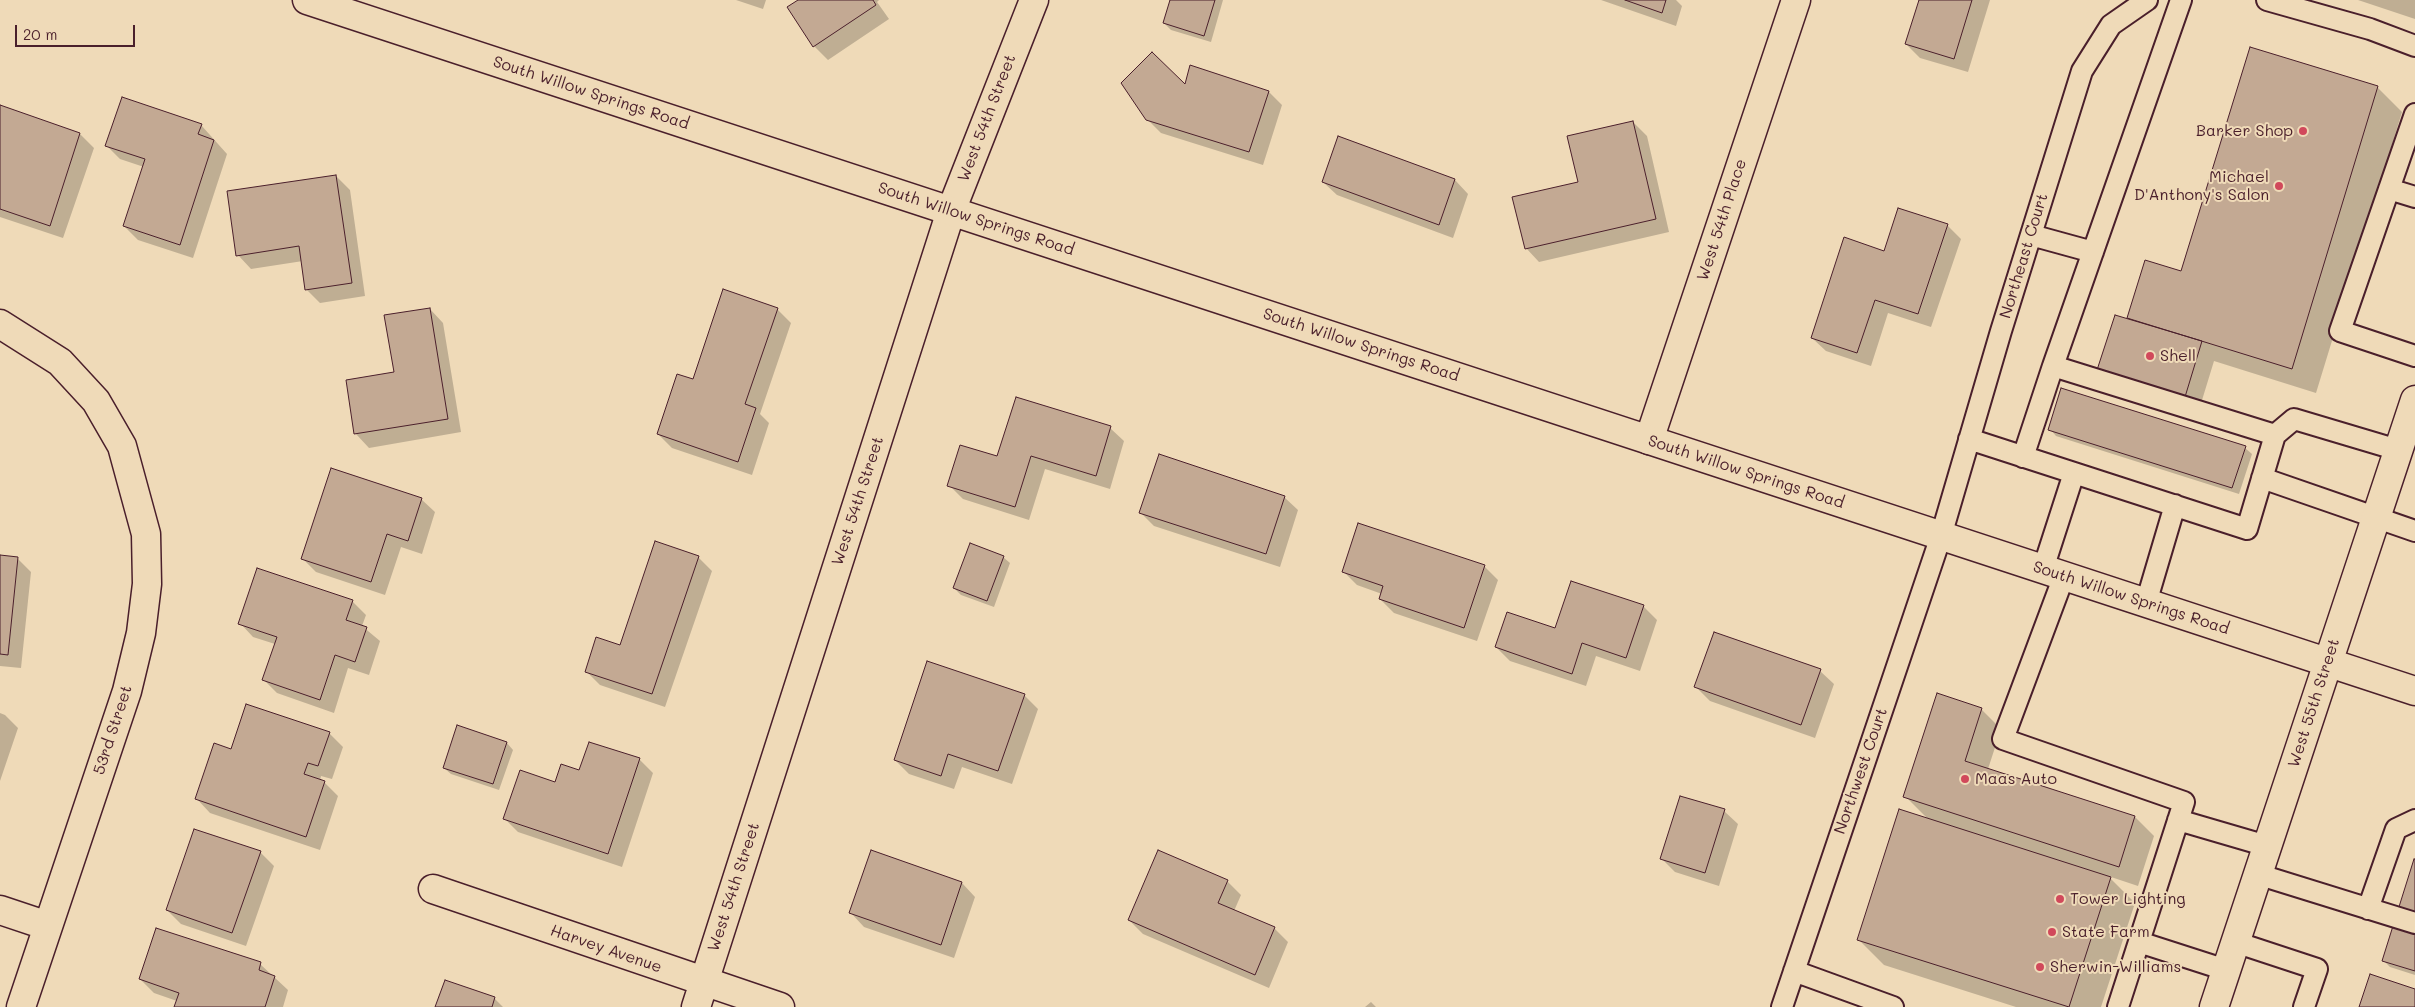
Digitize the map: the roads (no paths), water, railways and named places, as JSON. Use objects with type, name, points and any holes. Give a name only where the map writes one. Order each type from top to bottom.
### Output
[{"type":"street","name":"South Willow Springs Road","points":[[307,0],[2415,691]]},
{"type":"street","name":"West 54th Street","points":[[700,995],[951,211],[1034,0]]},
{"type":"street","name":"West 54th Place","points":[[1650,440],[1796,0]]},
{"type":"street","name":"53rd Street","points":[[0,324],[60,362],[96,401],[122,446],[146,534],[147,584],[141,633],[126,692],[21,1007]]},
{"type":"street","name":"West 55th Street","points":[[2214,1007],[2415,400]]},
{"type":"street","name":"Harvey Avenue","points":[[433,888],[700,995],[780,1007]]},
{"type":"street","points":[[0,910],[48,926]]},
{"type":"lane","name":"Northeast Court","points":[[1941,536],[2082,72],[2111,25],[2147,0]]},
{"type":"lane","points":[[2023,457],[2181,0]]},
{"type":"lane","points":[[2267,0],[2370,29],[2415,46]]},
{"type":"lane","points":[[2415,114],[2340,331],[2415,356]]},
{"type":"lane","points":[[2389,190],[2415,197]]},
{"type":"lane","points":[[2031,235],[2093,252]]},
{"type":"lane","points":[[2053,366],[2275,435]]},
{"type":"lane","points":[[1969,439],[2247,529],[2275,435],[2294,419],[2398,450]]},
{"type":"lane","points":[[2074,473],[2054,573],[2003,739],[2184,802],[2118,1007]]},
{"type":"lane","points":[[2262,478],[2415,531]]},
{"type":"lane","points":[[2146,602],[2175,505]]},
{"type":"lane","name":"Northwest Court","points":[[1782,1007],[1941,536]]},
{"type":"lane","points":[[2178,820],[2267,846]]},
{"type":"lane","points":[[2368,909],[2396,828],[2415,820]]},
{"type":"lane","points":[[2257,874],[2415,923]]},
{"type":"lane","points":[[2139,942],[2226,970]]},
{"type":"lane","points":[[2235,942],[2317,969],[2304,1007]]},
{"type":"lane","points":[[1794,972],[1893,1007]]},
{"type":"place","name":"Barker Shop","points":[[2303,131]]},
{"type":"place","name":"Michael D'Anthony's Salon","points":[[2279,186]]},
{"type":"place","name":"Shell","points":[[2150,356]]},
{"type":"place","name":"Maas Auto","points":[[1965,779]]},
{"type":"place","name":"Tower Lighting","points":[[2060,899]]},
{"type":"place","name":"State Farm","points":[[2052,932]]},
{"type":"place","name":"Sherwin-Williams","points":[[2040,967]]}]
